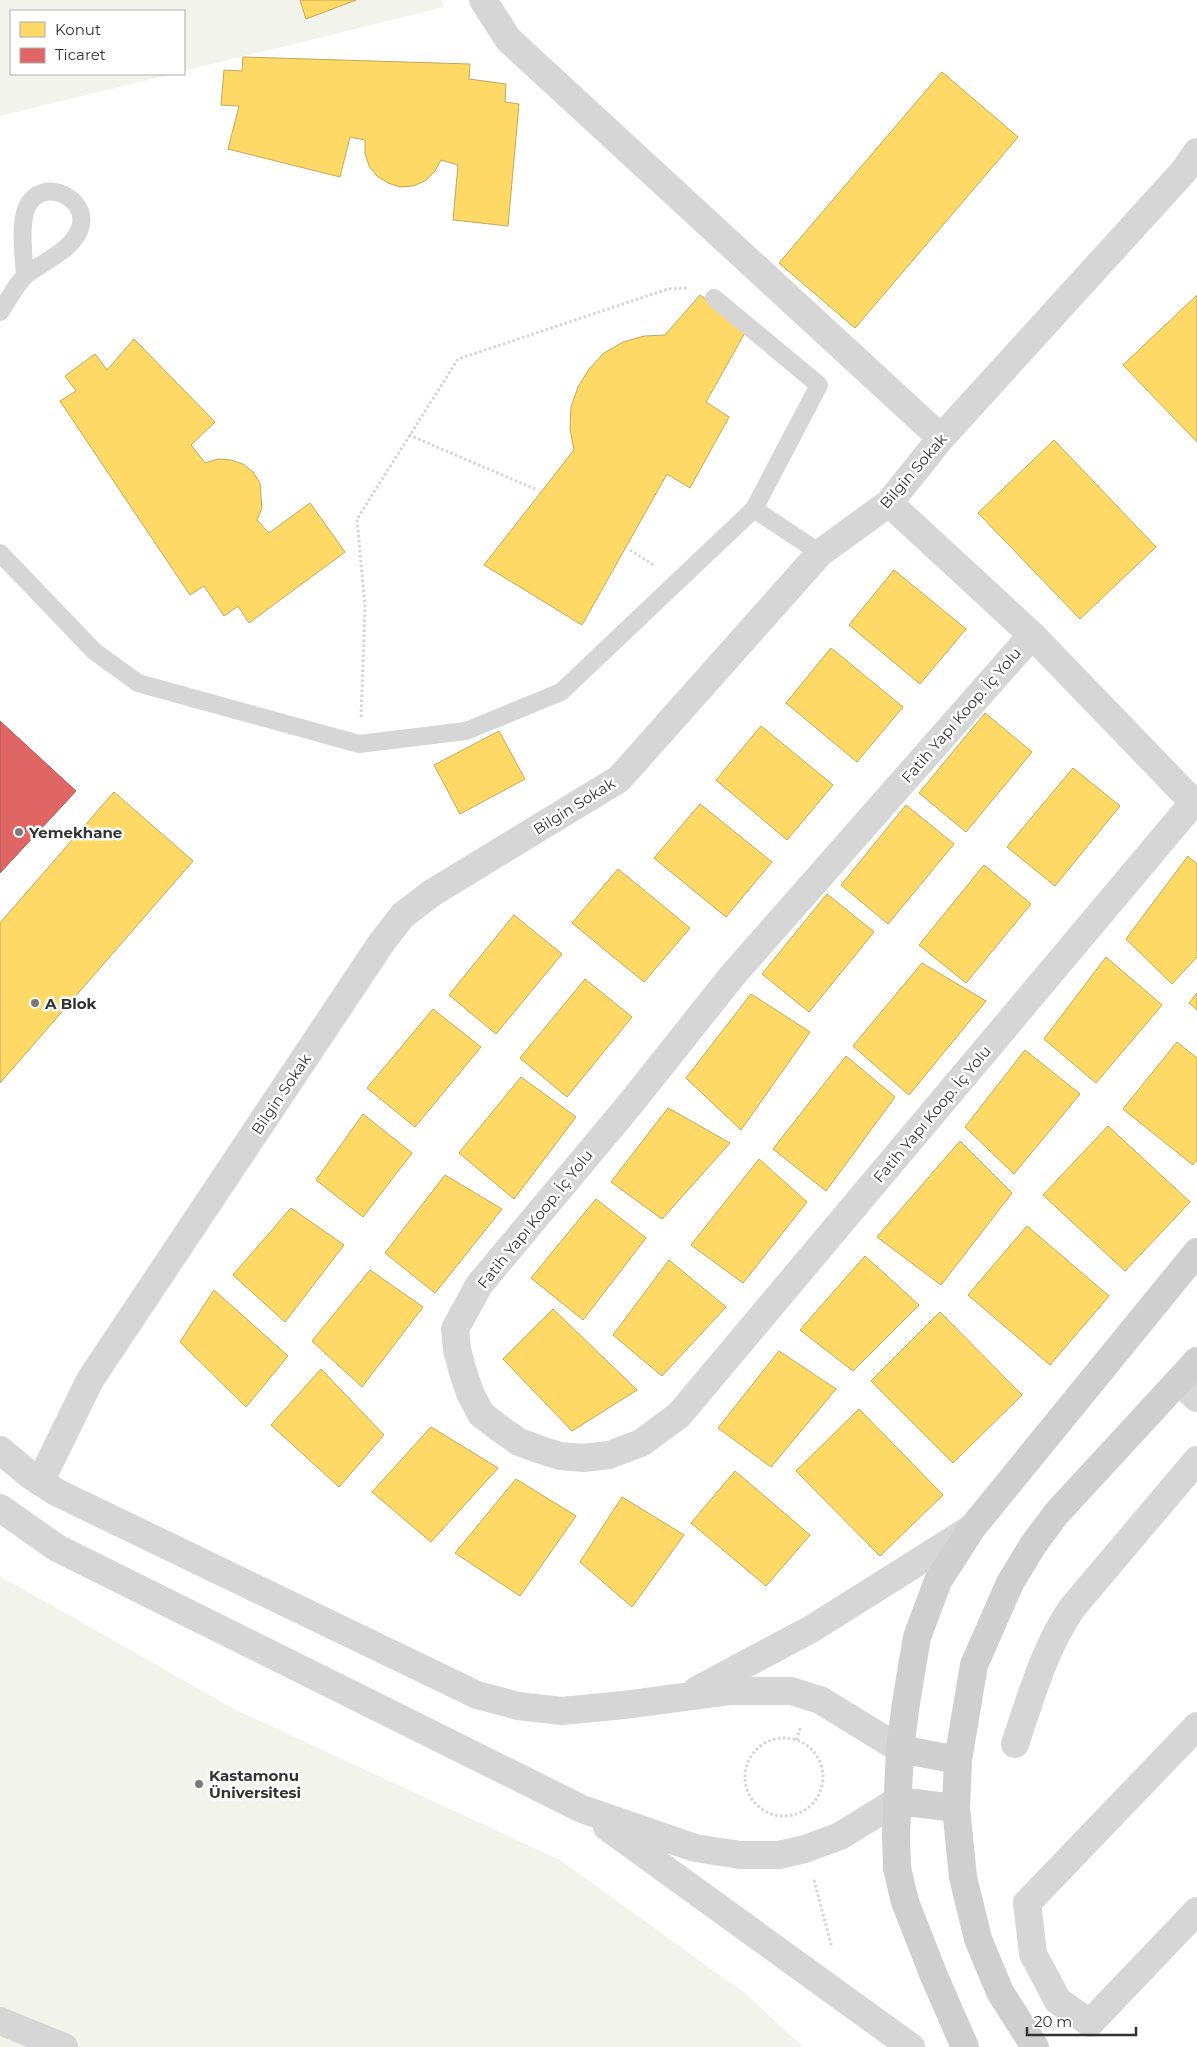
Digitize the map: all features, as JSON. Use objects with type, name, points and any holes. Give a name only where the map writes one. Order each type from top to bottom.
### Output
[{"type":"main road","points":[[965,2047],[905,1902],[897,1868],[896,1834],[900,1749],[917,1637],[938,1581],[972,1528],[1197,1252]]},
{"type":"main road","points":[[1035,2047],[1000,1992],[978,1939],[963,1877],[956,1808],[958,1760],[974,1664],[1010,1584],[1033,1545],[1056,1514],[1188,1389],[1197,1361]]},
{"type":"main road","points":[[900,1749],[958,1760]]},
{"type":"main road","points":[[897,1800],[956,1808]]},
{"type":"street","points":[[483,0],[496,23],[522,54],[941,438]]},
{"type":"street","name":"Bilgin Sokak","points":[[40,1482],[90,1380],[382,942],[403,915],[432,893],[619,779],[820,553],[889,503],[941,438],[1176,179],[1197,152]]},
{"type":"street","points":[[889,503],[1032,635],[1195,804]]},
{"type":"street","name":"Fatih Yapı Koop. İç Yolu","points":[[1032,635],[732,976],[631,1103],[478,1285],[455,1329],[457,1350],[463,1372],[470,1393],[482,1414],[519,1442],[560,1456],[584,1458],[610,1455],[642,1442],[679,1415],[1195,804]]},
{"type":"street","points":[[0,1450],[40,1482],[65,1496],[477,1695],[518,1706],[562,1712],[624,1706],[685,1696],[756,1690],[790,1690],[808,1695],[835,1708],[900,1749]]},
{"type":"street","points":[[1015,1744],[1048,1651],[1058,1629],[1072,1608],[1197,1460]]},
{"type":"street","points":[[0,1508],[57,1548],[582,1809],[695,1848],[740,1855],[779,1855],[806,1849],[840,1836],[897,1800]]},
{"type":"street","points":[[685,1696],[813,1628],[972,1528]]},
{"type":"street","points":[[1197,1726],[1027,1903],[1033,1954],[1058,2001],[1090,2023],[1197,1911]]},
{"type":"street","points":[[582,1809],[911,2047]]},
{"type":"street","points":[[0,2021],[64,2047]]},
{"type":"lane","points":[[0,312],[25,276],[62,250],[74,239],[79,231],[81,221],[80,210],[75,202],[67,196],[50,191],[40,194],[32,199],[27,208],[24,230],[25,276]]},
{"type":"lane","points":[[0,553],[94,651],[138,683],[360,744],[466,731],[561,692],[754,509],[819,385],[714,298]]},
{"type":"lane","points":[[754,509],[820,553]]},
{"type":"path","points":[[360,744],[365,606],[357,519],[458,359],[668,289],[695,288],[714,298]]},
{"type":"path","points":[[409,436],[535,489]]},
{"type":"path","points":[[785,1738],[797,1740],[808,1745],[822,1766],[824,1778],[822,1790],[816,1801],[796,1815],[783,1817],[769,1814],[758,1807],[749,1796],[745,1783],[745,1770],[750,1757],[759,1747],[771,1740],[785,1738]]},
{"type":"path","points":[[796,1815],[846,2000]]},
{"type":"shaded area","points":[[0,0],[442,0],[444,7],[185,71],[185,10],[10,10],[10,75],[169,75],[0,116]]},
{"type":"shaded area","name":"Kastamonu Üniversitesi","points":[[0,1576],[234,1709],[560,1860],[746,1994],[803,2047],[0,2047]]},
{"type":"building: Konut","points":[[300,0],[356,0],[306,19]]},
{"type":"building: Konut","points":[[243,57],[470,64],[469,79],[506,84],[505,102],[519,104],[508,226],[453,220],[458,165],[441,160],[435,171],[425,181],[413,186],[400,187],[388,183],[377,176],[369,166],[365,153],[365,140],[350,137],[340,177],[228,149],[239,106],[221,105],[224,70],[242,71]]},
{"type":"building: Konut","points":[[942,72],[1018,137],[855,328],[779,263]]},
{"type":"building: Konut","points":[[700,295],[747,329],[706,402],[729,417],[690,488],[667,474],[582,625],[484,565],[574,450],[570,429],[571,407],[578,387],[589,369],[604,353],[623,342],[644,336],[665,335]]},
{"type":"building: Konut","points":[[1197,295],[1197,442],[1123,365]]},
{"type":"building: Konut","points":[[134,339],[215,422],[191,445],[205,463],[218,459],[231,460],[243,464],[253,472],[260,483],[262,508],[257,520],[269,533],[310,503],[345,552],[249,623],[238,606],[224,616],[204,586],[190,595],[60,401],[76,391],[65,376],[95,354],[107,370]]},
{"type":"building: Konut","points":[[1054,440],[1156,547],[1080,619],[978,513]]},
{"type":"building: Konut","points":[[894,570],[966,629],[920,684],[849,625]]},
{"type":"building: Konut","points":[[831,648],[903,707],[857,762],[786,703]]},
{"type":"building: Konut","points":[[985,713],[1032,752],[966,832],[919,793]]},
{"type":"building: Konut","points":[[761,726],[833,785],[787,840],[716,780]]},
{"type":"building: Konut","points":[[499,731],[525,779],[460,814],[434,765]]},
{"type":"building: Konut","points":[[1073,768],[1120,806],[1055,886],[1007,847]]},
{"type":"building: Konut","name":"A Blok","points":[[114,792],[193,861],[0,1083],[0,923]]},
{"type":"building: Konut","points":[[700,804],[772,862],[726,917],[654,858]]},
{"type":"building: Konut","points":[[906,805],[954,844],[888,924],[841,885]]},
{"type":"building: Konut","points":[[1188,856],[1197,864],[1197,957],[1172,984],[1126,939]]},
{"type":"building: Konut","points":[[984,865],[1031,904],[966,983],[919,945]]},
{"type":"building: Konut","points":[[618,869],[690,928],[644,982],[572,923]]},
{"type":"building: Konut","points":[[827,894],[874,932],[809,1012],[762,974]]},
{"type":"building: Konut","points":[[514,915],[562,954],[496,1034],[449,995]]},
{"type":"building: Konut","points":[[1106,957],[1162,1005],[1096,1083],[1044,1039]]},
{"type":"building: Konut","points":[[922,963],[986,1001],[909,1095],[853,1046]]},
{"type":"building: Konut","points":[[585,979],[632,1017],[567,1097],[520,1058]]},
{"type":"building: Konut","points":[[1197,993],[1197,1010],[1189,1003]]},
{"type":"building: Konut","points":[[751,994],[810,1032],[741,1130],[686,1078]]},
{"type":"building: Konut","points":[[433,1009],[481,1047],[415,1127],[367,1088]]},
{"type":"building: Konut","points":[[1177,1042],[1197,1058],[1197,1160],[1193,1165],[1123,1109]]},
{"type":"building: Konut","points":[[1025,1050],[1080,1094],[1014,1174],[965,1127]]},
{"type":"building: Konut","points":[[846,1056],[895,1097],[826,1191],[773,1149]]},
{"type":"building: Konut","points":[[521,1077],[576,1117],[514,1199],[459,1153]]},
{"type":"building: Konut","points":[[668,1108],[730,1143],[662,1219],[611,1182]]},
{"type":"building: Konut","points":[[363,1114],[412,1153],[363,1217],[316,1180]]},
{"type":"building: Konut","points":[[1108,1126],[1190,1202],[1125,1271],[1043,1195]]},
{"type":"building: Konut","points":[[960,1141],[1012,1193],[941,1285],[877,1237]]},
{"type":"building: Konut","points":[[759,1159],[807,1202],[743,1283],[691,1245]]},
{"type":"building: Konut","points":[[445,1175],[502,1209],[435,1293],[385,1253]]},
{"type":"building: Konut","points":[[596,1199],[646,1238],[583,1320],[531,1278]]},
{"type":"building: Konut","points":[[291,1208],[344,1245],[285,1322],[233,1275]]},
{"type":"building: Konut","points":[[1027,1226],[1109,1296],[1050,1365],[968,1295]]},
{"type":"building: Konut","points":[[865,1256],[919,1305],[853,1371],[800,1330]]},
{"type":"building: Konut","points":[[669,1260],[726,1307],[662,1376],[613,1335]]},
{"type":"building: Konut","points":[[370,1270],[423,1307],[362,1387],[312,1341]]},
{"type":"building: Konut","points":[[214,1290],[288,1356],[246,1407],[180,1342]]},
{"type":"building: Konut","points":[[553,1309],[637,1390],[572,1431],[503,1359]]},
{"type":"building: Konut","points":[[940,1312],[1022,1395],[953,1463],[871,1381]]},
{"type":"building: Konut","points":[[779,1351],[836,1389],[771,1467],[718,1428]]},
{"type":"building: Konut","points":[[321,1369],[384,1435],[339,1487],[271,1425]]},
{"type":"building: Konut","points":[[859,1409],[943,1495],[880,1556],[796,1471]]},
{"type":"building: Konut","points":[[431,1427],[498,1468],[431,1542],[372,1492]]},
{"type":"building: Konut","points":[[735,1471],[810,1535],[766,1586],[691,1523]]},
{"type":"building: Konut","points":[[516,1479],[576,1516],[520,1596],[455,1553]]},
{"type":"building: Konut","points":[[622,1497],[684,1535],[632,1607],[580,1562]]},
{"type":"building: Ticaret","name":"Yemekhane","points":[[0,721],[76,791],[0,873]]},
{"type":"place","name":"Yemekhane","points":[[19,832]]},
{"type":"place","name":"A Blok","points":[[35,1003]]},
{"type":"place","name":"Kastamonu Üniversitesi","points":[[199,1784]]}]
